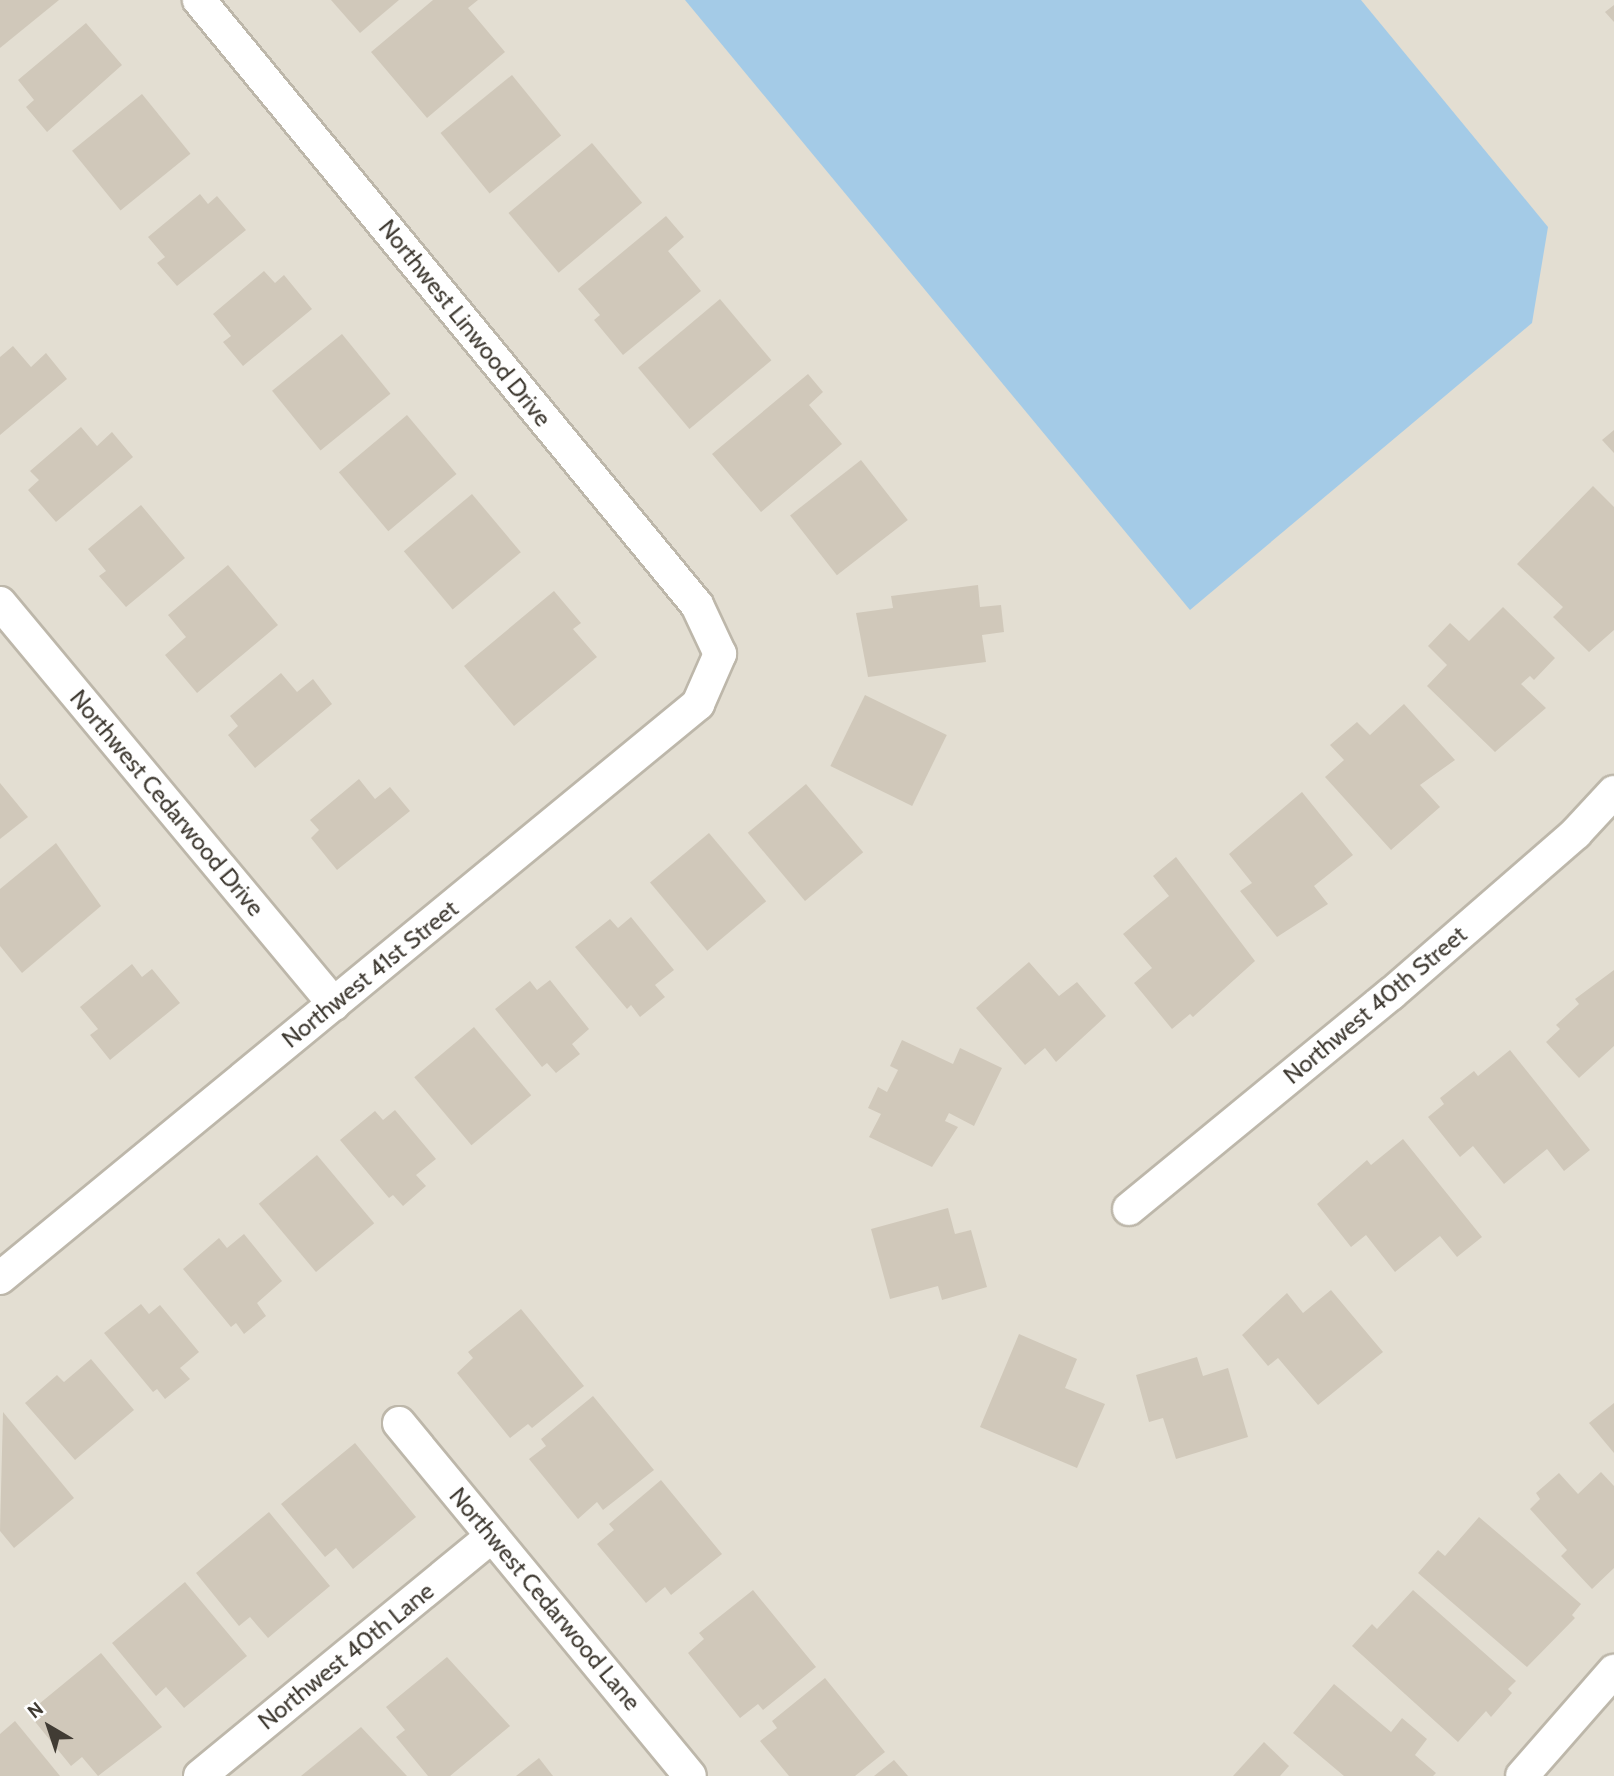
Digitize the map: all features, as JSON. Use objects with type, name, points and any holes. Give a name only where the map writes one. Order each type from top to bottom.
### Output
[{"type":"street","name":"Northwest Linwood Drive","points":[[199,0],[697,605],[720,654]]},
{"type":"street","name":"Northwest Cedarwood Drive","points":[[0,603],[334,1004]]},
{"type":"street","name":"Northwest 41st Street","points":[[0,1278],[698,704],[720,654]]},
{"type":"street","name":"Northwest 40th Street","points":[[1129,1209],[1391,994],[1576,833],[1614,792]]},
{"type":"street","name":"Northwest Cedarwood Lane","points":[[399,1423],[690,1776]]},
{"type":"street","name":"Northwest 40th Lane","points":[[200,1776],[492,1536]]},
{"type":"street","points":[[1522,1776],[1614,1671]]},
{"type":"shaded area","points":[[0,0],[1614,0],[1614,1776],[0,1776]]},
{"type":"water","points":[[685,0],[1361,0],[1548,227],[1532,323],[1190,610]]},
{"type":"building","points":[[0,0],[59,0],[0,48]]},
{"type":"building","points":[[331,0],[399,0],[360,33]]},
{"type":"building","points":[[433,0],[478,0],[468,8],[505,52],[427,118],[371,52]]},
{"type":"building","points":[[1614,5],[1614,22],[1605,12]]},
{"type":"building","points":[[86,23],[122,65],[47,132],[26,107],[34,100],[18,80]]},
{"type":"building","points":[[512,75],[561,136],[490,194],[441,133]]},
{"type":"building","points":[[142,94],[190,154],[121,210],[72,151]]},
{"type":"building","points":[[592,143],[642,203],[559,273],[509,213]]},
{"type":"building","points":[[200,194],[208,204],[217,196],[246,230],[177,286],[157,263],[165,257],[148,237]]},
{"type":"building","points":[[666,216],[684,237],[668,251],[701,291],[623,355],[594,320],[600,315],[578,289]]},
{"type":"building","points":[[264,271],[275,283],[284,275],[312,309],[243,366],[223,342],[231,336],[213,314]]},
{"type":"building","points":[[720,299],[771,360],[689,429],[638,368]]},
{"type":"building","points":[[342,334],[390,394],[321,450],[272,391]]},
{"type":"building","points":[[13,346],[31,367],[46,353],[67,379],[0,435],[0,357]]},
{"type":"building","points":[[808,374],[823,392],[809,405],[842,444],[761,512],[712,454]]},
{"type":"building","points":[[407,415],[456,474],[388,531],[339,472]]},
{"type":"building","points":[[81,427],[97,446],[112,432],[133,457],[56,522],[28,490],[39,480],[30,471]]},
{"type":"building","points":[[1614,430],[1614,453],[1602,440]]},
{"type":"building","points":[[861,460],[908,520],[837,575],[790,515]]},
{"type":"building","points":[[1593,486],[1614,507],[1614,630],[1589,652],[1553,617],[1563,607],[1517,564]]},
{"type":"building","points":[[472,494],[521,552],[453,609],[404,551]]},
{"type":"building","points":[[141,505],[185,558],[126,607],[99,576],[106,571],[88,549]]},
{"type":"building","points":[[228,565],[278,625],[197,693],[165,655],[186,637],[168,615]]},
{"type":"building","points":[[978,585],[980,607],[1001,605],[1004,632],[982,635],[986,662],[868,677],[856,613],[893,608],[891,596]]},
{"type":"building","points":[[554,591],[581,623],[573,629],[597,657],[514,726],[464,666]]},
{"type":"building","points":[[1503,607],[1555,658],[1534,680],[1530,676],[1521,684],[1546,708],[1495,752],[1427,686],[1447,665],[1428,646],[1450,623],[1469,641]]},
{"type":"building","points":[[281,673],[297,692],[313,679],[332,704],[255,768],[228,735],[238,726],[230,716]]},
{"type":"building","points":[[865,695],[947,735],[912,806],[830,766]]},
{"type":"building","points":[[1404,704],[1455,760],[1420,785],[1440,807],[1391,850],[1325,777],[1344,760],[1330,745],[1357,722],[1370,735]]},
{"type":"building","points":[[359,779],[375,799],[390,787],[410,811],[337,870],[311,838],[319,830],[310,820]]},
{"type":"building","points":[[0,783],[28,817],[0,839]]},
{"type":"building","points":[[806,784],[863,852],[805,901],[748,833]]},
{"type":"building","points":[[1302,792],[1353,855],[1314,886],[1328,904],[1277,937],[1240,891],[1252,883],[1229,854]]},
{"type":"building","points":[[709,833],[766,901],[707,951],[650,882]]},
{"type":"building","points":[[56,843],[101,906],[22,973],[0,946],[0,889]]},
{"type":"building","points":[[1176,857],[1255,961],[1193,1017],[1190,1014],[1172,1029],[1134,983],[1152,968],[1123,934],[1169,896],[1153,876]]},
{"type":"building","points":[[631,917],[674,970],[655,985],[665,997],[640,1017],[631,1005],[627,1009],[575,947],[610,919],[618,928]]},
{"type":"building","points":[[1029,962],[1059,996],[1077,982],[1106,1016],[1056,1062],[1045,1048],[1025,1065],[976,1008]]},
{"type":"building","points":[[132,964],[142,977],[152,969],[180,1003],[110,1060],[90,1035],[98,1029],[80,1007]]},
{"type":"building","points":[[1614,970],[1614,1046],[1579,1078],[1546,1042],[1560,1029],[1556,1025],[1579,1004],[1575,999]]},
{"type":"building","points":[[550,980],[589,1029],[572,1044],[580,1054],[556,1073],[547,1063],[542,1067],[495,1009],[530,981],[537,990]]},
{"type":"building","points":[[474,1027],[531,1095],[471,1145],[414,1077]]},
{"type":"building","points":[[902,1040],[953,1064],[960,1048],[1002,1068],[974,1126],[949,1113],[945,1121],[958,1127],[932,1167],[869,1137],[881,1114],[868,1108],[878,1087],[887,1092],[898,1070],[890,1066]]},
{"type":"building","points":[[1510,1050],[1590,1150],[1564,1171],[1547,1149],[1504,1184],[1473,1146],[1460,1157],[1428,1117],[1444,1104],[1440,1098],[1474,1071],[1478,1076]]},
{"type":"building","points":[[395,1110],[436,1159],[416,1175],[426,1186],[403,1206],[393,1195],[389,1198],[340,1140],[375,1111],[383,1120]]},
{"type":"building","points":[[1403,1139],[1482,1237],[1457,1257],[1440,1236],[1395,1272],[1366,1235],[1351,1247],[1317,1204],[1367,1160],[1371,1165]]},
{"type":"building","points":[[317,1155],[374,1223],[316,1272],[259,1204]]},
{"type":"building","points":[[948,1208],[955,1234],[971,1230],[987,1287],[942,1300],[938,1286],[890,1299],[871,1229]]},
{"type":"building","points":[[244,1234],[282,1281],[257,1303],[266,1316],[244,1334],[236,1323],[231,1327],[183,1269],[219,1238],[227,1248]]},
{"type":"building","points":[[1331,1290],[1383,1352],[1318,1405],[1278,1358],[1268,1366],[1242,1335],[1287,1293],[1303,1313]]},
{"type":"building","points":[[141,1304],[149,1314],[160,1305],[199,1352],[180,1368],[190,1379],[165,1399],[157,1389],[153,1392],[104,1333]]},
{"type":"building","points":[[521,1309],[584,1386],[532,1428],[528,1424],[510,1438],[457,1373],[473,1358],[468,1352]]},
{"type":"building","points":[[1019,1334],[1077,1359],[1065,1388],[1105,1404],[1077,1468],[980,1427]]},
{"type":"building","points":[[1197,1357],[1203,1376],[1228,1368],[1248,1437],[1176,1459],[1163,1418],[1149,1422],[1136,1375]]},
{"type":"building","points":[[91,1359],[134,1410],[75,1460],[25,1403],[57,1375],[64,1382]]},
{"type":"building","points":[[593,1396],[654,1470],[603,1510],[597,1502],[578,1519],[529,1459],[546,1446],[541,1439]]},
{"type":"building","points":[[1614,1403],[1614,1453],[1589,1423]]},
{"type":"building","points":[[3,1412],[74,1498],[14,1548],[0,1531]]},
{"type":"building","points":[[355,1443],[416,1517],[353,1569],[336,1548],[325,1557],[281,1504]]},
{"type":"building","points":[[1601,1472],[1614,1486],[1614,1568],[1592,1589],[1561,1556],[1567,1550],[1530,1509],[1540,1499],[1536,1493],[1559,1473],[1578,1494]]},
{"type":"building","points":[[661,1480],[722,1554],[671,1595],[665,1587],[646,1603],[597,1544],[614,1530],[609,1524]]},
{"type":"building","points":[[269,1512],[330,1586],[268,1638],[250,1617],[239,1626],[196,1573]]},
{"type":"building","points":[[1479,1517],[1581,1604],[1572,1615],[1575,1618],[1527,1667],[1418,1573],[1438,1550],[1445,1556]]},
{"type":"building","points":[[185,1582],[247,1656],[184,1708],[166,1687],[156,1696],[112,1643]]},
{"type":"building","points":[[753,1590],[816,1667],[763,1710],[758,1704],[740,1718],[688,1653],[704,1639],[699,1633]]},
{"type":"building","points":[[1413,1590],[1516,1681],[1508,1689],[1512,1693],[1491,1717],[1486,1711],[1458,1742],[1352,1646],[1372,1624],[1377,1629]]},
{"type":"building","points":[[101,1653],[162,1727],[98,1776],[82,1757],[71,1766],[28,1713]]},
{"type":"building","points":[[447,1657],[510,1726],[450,1776],[428,1776],[396,1737],[405,1730],[386,1707]]},
{"type":"building","points":[[825,1678],[885,1752],[855,1776],[789,1776],[760,1741],[777,1728],[772,1721]]},
{"type":"building","points":[[1334,1684],[1391,1732],[1402,1718],[1427,1739],[1415,1755],[1436,1773],[1433,1776],[1344,1776],[1293,1733]]},
{"type":"building","points":[[15,1721],[60,1776],[0,1776],[0,1734]]},
{"type":"building","points":[[361,1727],[407,1776],[301,1776]]},
{"type":"building","points":[[1264,1742],[1289,1766],[1280,1776],[1233,1776]]},
{"type":"building","points":[[539,1758],[553,1776],[516,1776]]},
{"type":"building","points":[[894,1760],[908,1776],[874,1776]]}]
